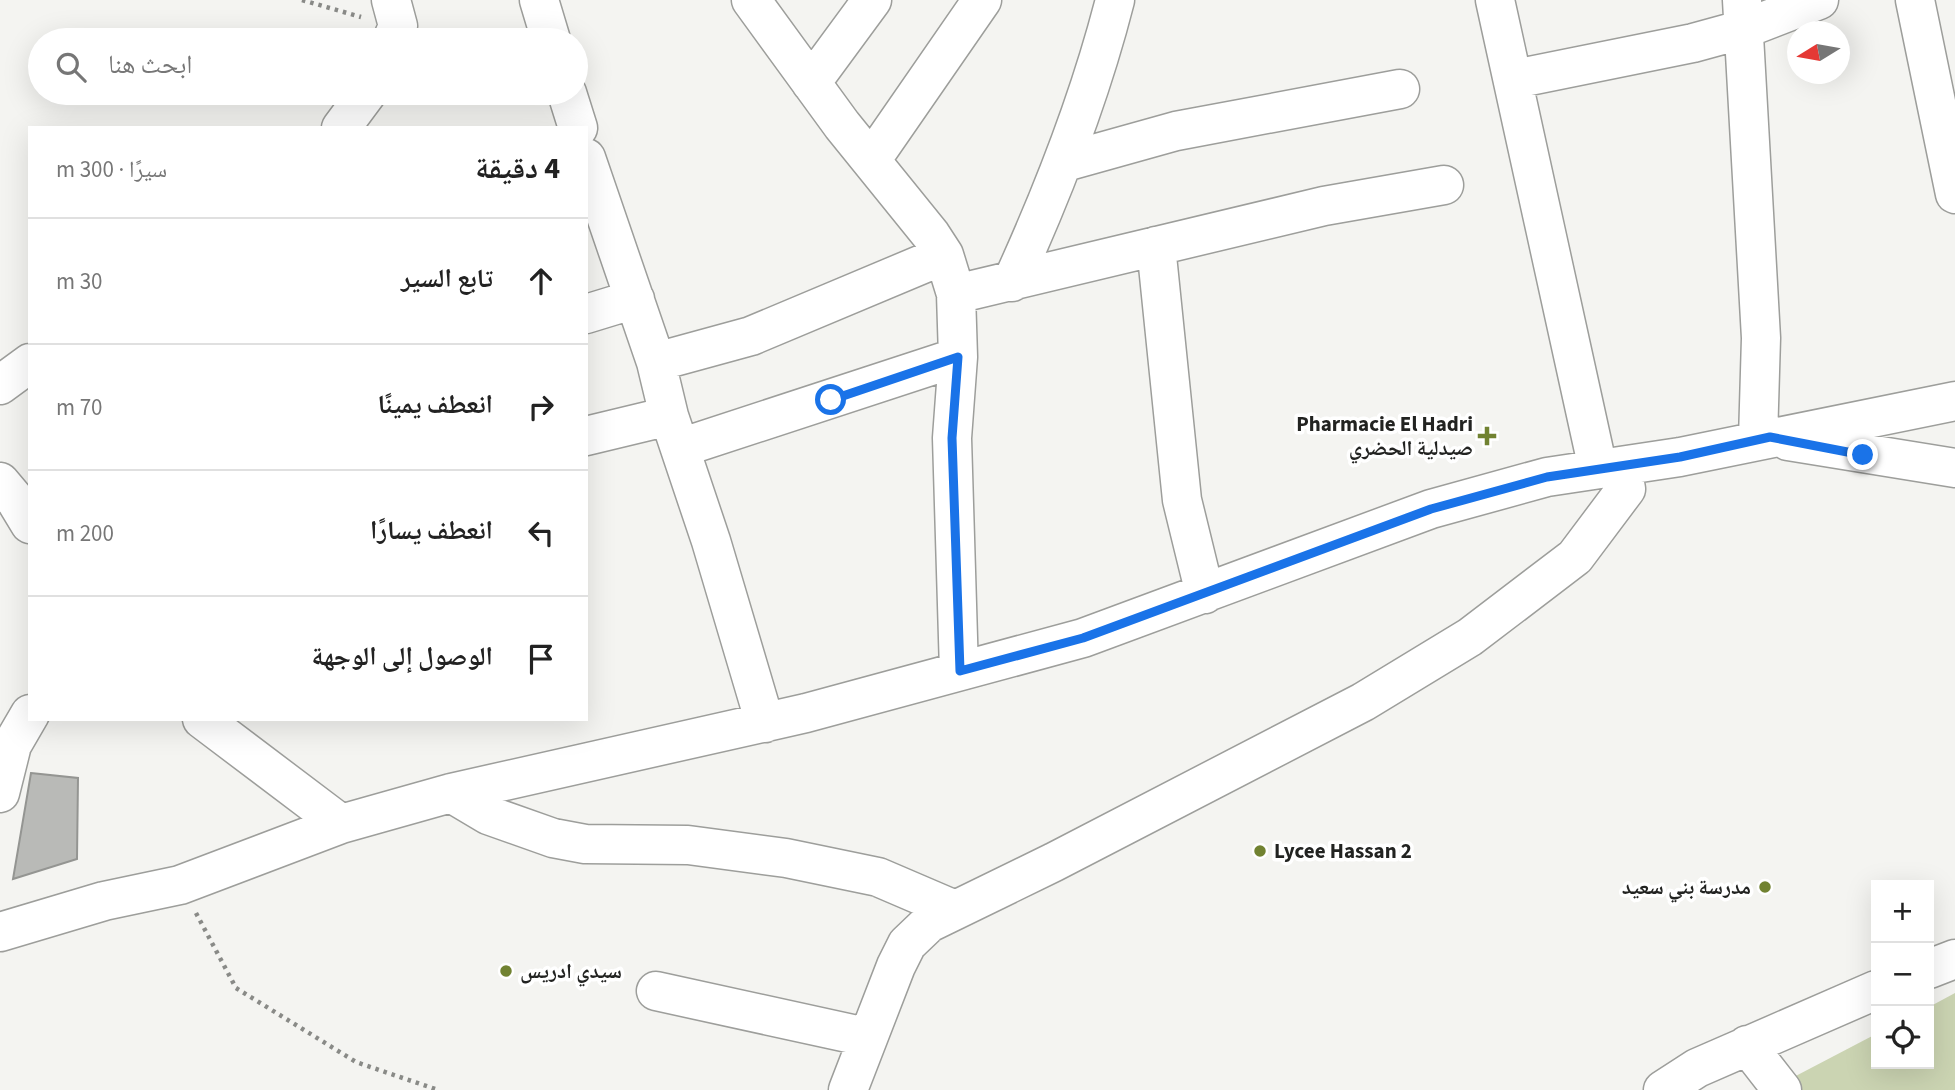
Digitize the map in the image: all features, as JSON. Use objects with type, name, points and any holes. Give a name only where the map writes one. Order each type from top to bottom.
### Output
[{"type":"street","points":[[540,0],[548,28]]},
{"type":"street","points":[[751,0],[811,83],[873,159],[944,255],[956,294],[958,357],[952,438],[960,671]]},
{"type":"street","points":[[811,83],[872,0]]},
{"type":"street","points":[[873,159],[982,0]]},
{"type":"street","points":[[1013,282],[1065,162],[1099,64],[1115,0]]},
{"type":"street","points":[[848,1090],[866,1037],[907,944],[929,923],[1054,862],[1363,702],[1470,637],[1575,557],[1626,489],[1610,468],[1559,298],[1515,79],[1495,0]]},
{"type":"street","points":[[1515,79],[1693,43],[1743,14],[1819,0]]},
{"type":"street","points":[[1915,0],[1955,194]]},
{"type":"street","points":[[1743,14],[1760,313],[1764,438]]},
{"type":"street","points":[[1065,162],[1176,131],[1400,89]]},
{"type":"street","points":[[342,126],[358,105]]},
{"type":"street","points":[[571,105],[577,126]]},
{"type":"street","points":[[588,173],[592,203],[635,299],[656,362],[674,432],[712,541],[765,723]]},
{"type":"street","points":[[956,294],[1324,206],[1444,184]]},
{"type":"street","points":[[1156,246],[1182,500],[1205,594]]},
{"type":"street","points":[[656,362],[670,361],[751,336],[944,255]]},
{"type":"street","points":[[588,313],[635,299]]},
{"type":"street","points":[[588,436],[674,432],[958,357]]},
{"type":"street","points":[[0,385],[28,364]]},
{"type":"street","points":[[0,932],[104,901],[180,885],[341,824],[451,793],[765,723],[1083,638],[1431,509],[1547,477],[1610,468],[1955,401]]},
{"type":"street","points":[[1764,438],[1955,468]]},
{"type":"street","points":[[0,790],[12,745],[28,717]]},
{"type":"street","points":[[205,721],[341,824]]},
{"type":"street","points":[[451,793],[488,814],[553,838],[585,844],[688,845],[786,858],[878,877],[955,910]]},
{"type":"street","points":[[1934,967],[1955,960]]},
{"type":"street","points":[[656,991],[866,1037]]},
{"type":"street","points":[[1663,1090],[1698,1068],[1871,992]]},
{"type":"street","points":[[1747,1045],[1782,1090]]},
{"type":"path","points":[[302,0],[394,22]]},
{"type":"path","points":[[180,885],[236,988],[356,1062],[438,1090]]},
{"type":"green space","points":[[1955,993],[1955,1090],[1769,1090],[1871,1037],[1871,1069],[1934,1069],[1934,1004]]},
{"type":"building","points":[[31,773],[78,778],[77,859],[13,879]]},
{"type":"place","name":"Pharmacie El Hadri صيدلية الحضري","points":[[1487,436]]},
{"type":"place","name":"Lycee Hassan 2","points":[[1260,851]]},
{"type":"place","name":"مدرسة بني سعيد","points":[[1765,887]]},
{"type":"place","name":"سيدي ادريس","points":[[506,971]]},
{"type":"route","points":[[831,400],[958,357],[952,438],[960,671],[1083,638],[1431,509],[1547,477],[1680,457],[1770,437],[1863,455]]}]
